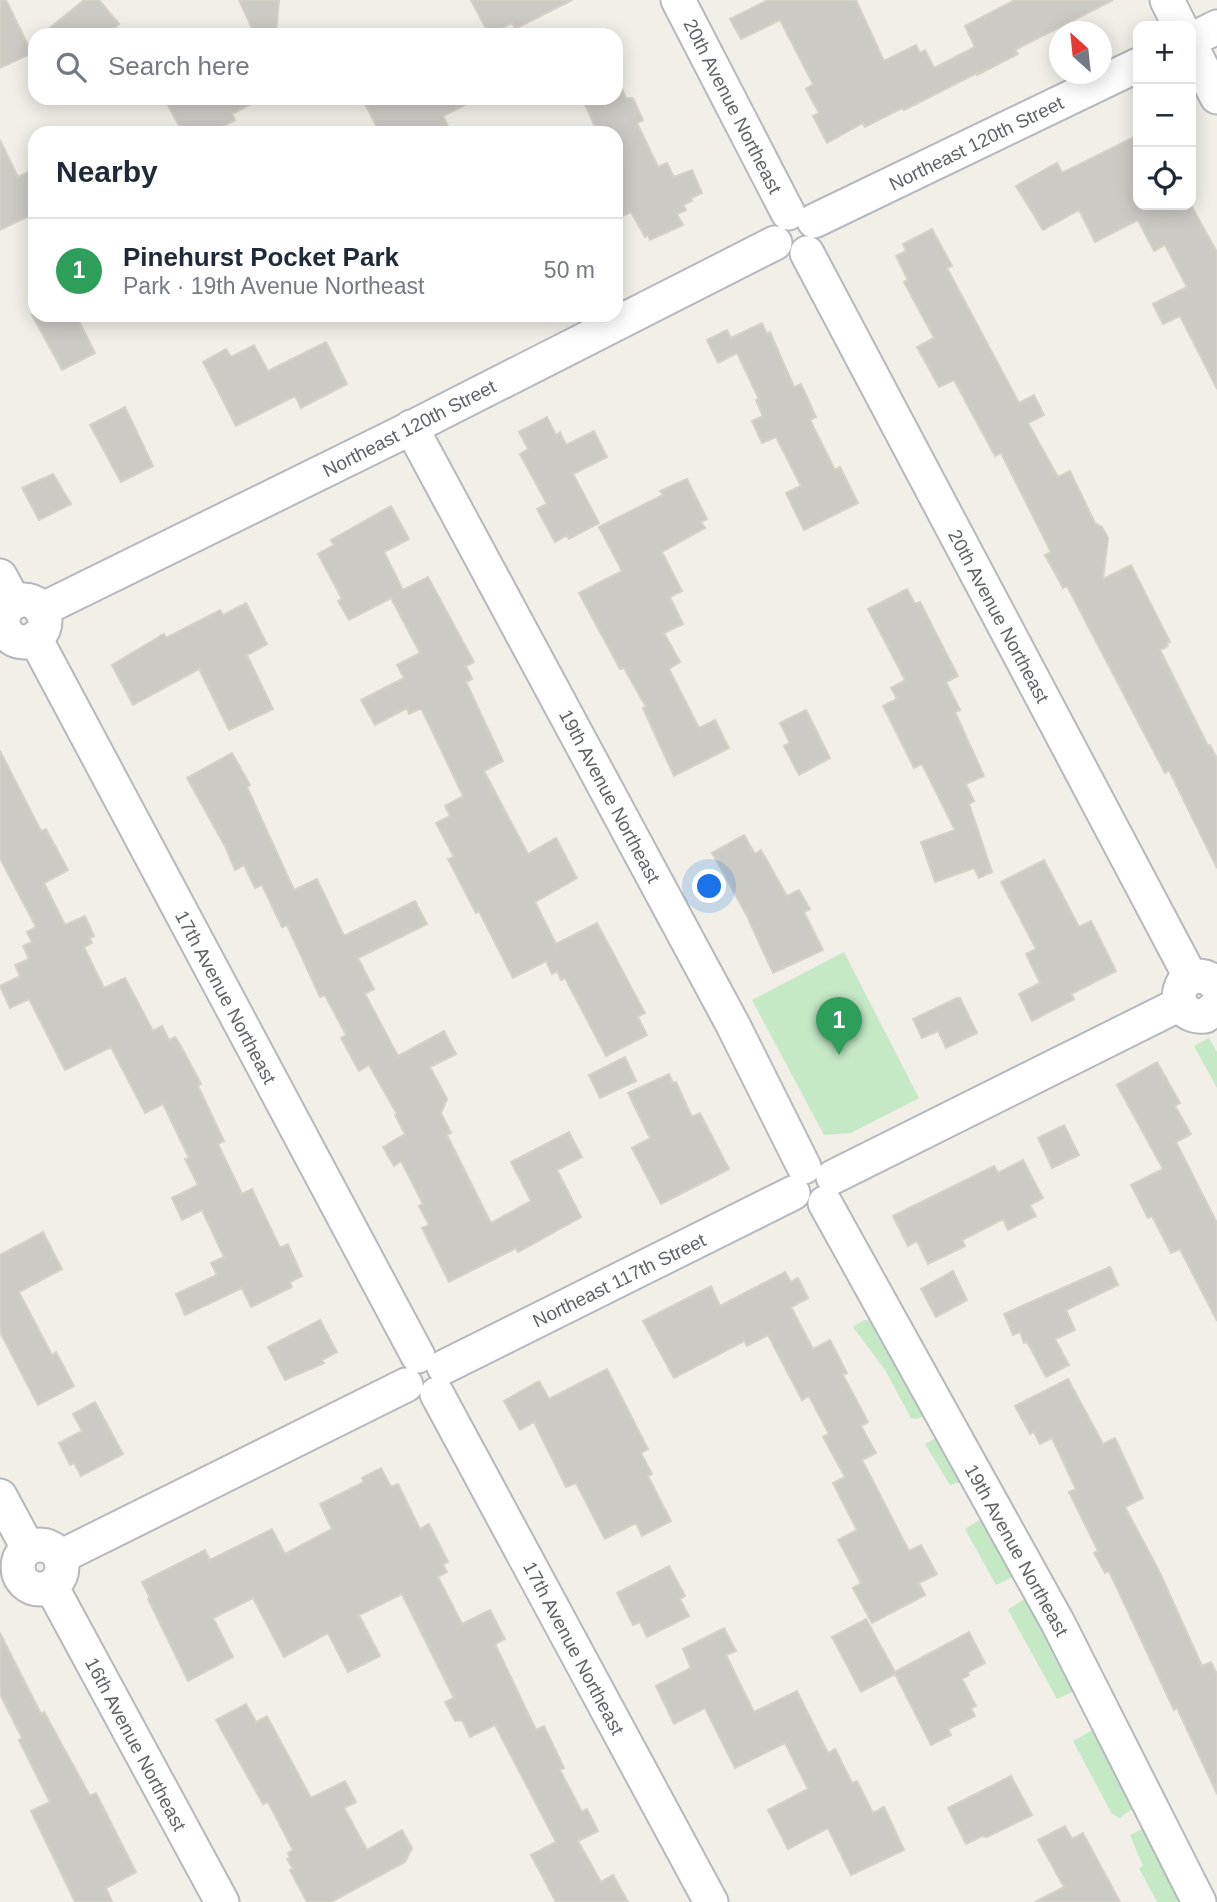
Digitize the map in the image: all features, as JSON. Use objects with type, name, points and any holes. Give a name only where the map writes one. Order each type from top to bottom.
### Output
[{"type":"street","name":"20th Avenue Northeast","points":[[678,0],[801,217]]},
{"type":"street","points":[[1167,0],[1178,21]]},
{"type":"street","points":[[1196,38],[1217,27]]},
{"type":"street","points":[[1196,56],[1217,97]]},
{"type":"street","name":"Northeast 120th Street","points":[[801,217],[1133,67]]},
{"type":"street","points":[[801,217],[818,235],[807,253],[793,256],[779,249],[774,236],[777,222],[801,217]]},
{"type":"street","name":"Northeast 120th Street","points":[[623,320],[775,243]]},
{"type":"street","name":"20th Avenue Northeast","points":[[807,253],[1208,999]]},
{"type":"street","name":"Northeast 120th Street","points":[[16,615],[411,427],[619,322]]},
{"type":"street","name":"19th Avenue Northeast","points":[[411,427],[733,1025],[814,1185],[1058,1623],[1199,1902]]},
{"type":"street","name":"17th Avenue Northeast","points":[[16,615],[710,1902]]},
{"type":"street","name":"Northeast 117th Street","points":[[55,1571],[426,1376],[814,1185],[1208,999]]},
{"type":"street","points":[[0,1496],[15,1568],[27,1586],[34,1589],[55,1571]]},
{"type":"street","name":"16th Avenue Northeast","points":[[55,1571],[222,1902]]},
{"type":"green space","points":[[844,952],[919,1098],[851,1133],[824,1135],[752,1000]]},
{"type":"green space","points":[[1209,1038],[1217,1052],[1217,1088],[1194,1046]]},
{"type":"green space","points":[[864,1320],[873,1321],[928,1415],[911,1418],[885,1370],[853,1327]]},
{"type":"green space","points":[[940,1436],[961,1482],[950,1485],[925,1444]]},
{"type":"green space","points":[[986,1516],[1018,1574],[996,1585],[965,1529]]},
{"type":"green space","points":[[1030,1595],[1076,1690],[1057,1699],[1008,1610]]},
{"type":"green space","points":[[1093,1730],[1099,1733],[1135,1801],[1132,1809],[1120,1818],[1112,1814],[1073,1741]]},
{"type":"green space","points":[[1146,1827],[1187,1902],[1157,1902],[1139,1868],[1143,1866],[1130,1835]]},
{"type":"building","points":[[0,0],[6,0],[28,45],[28,55],[0,68]]},
{"type":"building","points":[[84,0],[99,0],[119,24],[114,28],[50,28]]},
{"type":"building","points":[[239,0],[279,0],[277,28],[252,28]]},
{"type":"building","points":[[471,0],[572,0],[517,28],[512,23],[502,28],[485,28]]},
{"type":"building","points":[[768,0],[856,0],[884,61],[916,45],[920,53],[925,50],[934,68],[975,47],[965,26],[1015,0],[1113,0],[1072,21],[1049,21],[1049,33],[1015,50],[1018,54],[904,110],[902,108],[865,127],[863,123],[827,143],[813,116],[819,113],[806,89],[813,84],[780,20],[741,39],[730,19]]},
{"type":"building","points":[[623,91],[626,98],[633,98],[643,120],[637,123],[658,167],[667,163],[674,177],[692,170],[702,193],[691,198],[692,201],[683,205],[686,210],[677,214],[683,225],[650,240],[648,235],[645,237],[631,212],[623,216],[623,126],[595,126],[585,105],[623,105]]},
{"type":"building","points":[[168,105],[249,105],[232,114],[235,120],[223,126],[179,126]]},
{"type":"building","points":[[366,105],[464,105],[443,116],[448,126],[376,126]]},
{"type":"building","points":[[1133,138],[1133,210],[1194,210],[1217,252],[1217,389],[1180,316],[1163,324],[1153,304],[1187,287],[1165,245],[1154,251],[1138,220],[1095,242],[1079,210],[1043,230],[1016,186],[1057,163],[1062,173]]},
{"type":"building","points":[[0,140],[18,177],[28,172],[28,216],[0,230]]},
{"type":"building","points":[[932,229],[952,266],[947,268],[1019,403],[1034,395],[1044,415],[1028,423],[1058,477],[1070,471],[1095,523],[1102,527],[1108,538],[1103,579],[1131,565],[1170,642],[1160,650],[1208,746],[1210,745],[1217,758],[1217,868],[1169,770],[1165,773],[1067,586],[1063,588],[1045,555],[1051,552],[1001,453],[995,456],[954,380],[939,387],[917,347],[934,338],[904,282],[908,280],[896,256],[906,251],[903,244]]},
{"type":"building","points":[[36,322],[80,322],[95,353],[62,370]]},
{"type":"building","points":[[762,323],[767,334],[770,332],[794,387],[801,384],[816,417],[810,420],[835,470],[840,467],[858,503],[804,530],[786,493],[801,486],[776,437],[762,443],[752,421],[763,416],[756,400],[759,399],[737,353],[718,363],[707,340],[727,330],[731,338]]},
{"type":"building","points":[[326,342],[347,384],[301,408],[295,396],[236,426],[203,362],[226,349],[231,357],[254,345],[268,371]]},
{"type":"building","points":[[125,407],[153,466],[121,482],[90,425]]},
{"type":"building","points":[[547,417],[556,435],[560,432],[566,445],[594,431],[607,457],[573,474],[599,523],[569,539],[567,535],[555,542],[537,509],[547,504],[520,454],[528,449],[519,432]]},
{"type":"building","points":[[53,474],[71,504],[39,520],[22,488]]},
{"type":"building","points":[[687,479],[707,519],[701,522],[705,528],[662,552],[682,591],[670,597],[683,624],[664,633],[680,662],[669,669],[699,728],[715,720],[729,748],[674,776],[643,708],[646,707],[624,668],[620,669],[579,593],[622,571],[599,527],[663,495],[660,491]]},
{"type":"building","points":[[391,506],[409,539],[384,552],[403,590],[428,577],[474,662],[466,666],[472,679],[466,682],[503,761],[484,771],[528,854],[556,838],[577,878],[535,902],[556,944],[597,923],[645,1013],[638,1017],[647,1035],[606,1056],[565,978],[561,980],[557,971],[552,974],[546,961],[513,978],[479,911],[476,913],[448,859],[454,857],[436,823],[450,816],[445,806],[463,796],[422,710],[409,714],[407,708],[375,725],[361,700],[404,678],[397,665],[420,653],[391,598],[349,620],[338,601],[342,599],[318,554],[334,545],[331,540]]},
{"type":"building","points":[[907,589],[915,604],[920,602],[958,676],[946,682],[960,710],[955,712],[984,776],[966,784],[974,801],[969,804],[992,872],[979,878],[974,868],[935,882],[921,842],[955,830],[922,764],[914,768],[883,706],[897,699],[891,688],[905,680],[868,609]]},
{"type":"building","points":[[246,603],[267,644],[247,655],[273,709],[229,730],[199,669],[133,705],[112,665],[164,634],[166,638],[220,610],[223,615]]},
{"type":"building","points":[[806,710],[830,758],[799,775],[784,746],[790,743],[780,723]]},
{"type":"building","points":[[0,751],[41,831],[46,829],[68,870],[44,883],[65,925],[85,916],[94,936],[90,938],[92,943],[84,947],[104,988],[125,978],[153,1031],[162,1026],[169,1040],[175,1037],[182,1048],[201,1084],[198,1086],[224,1141],[218,1144],[242,1194],[252,1189],[280,1248],[288,1244],[302,1276],[290,1282],[292,1287],[251,1307],[242,1288],[185,1315],[176,1294],[217,1275],[211,1263],[224,1257],[202,1210],[182,1220],[172,1198],[198,1185],[185,1159],[189,1158],[163,1104],[145,1113],[111,1047],[65,1070],[29,999],[10,1008],[0,986],[20,976],[15,965],[29,959],[23,946],[32,942],[27,932],[36,927],[0,858]]},
{"type":"building","points":[[232,753],[250,785],[247,787],[294,890],[317,879],[344,936],[415,901],[427,924],[358,958],[374,989],[365,994],[398,1056],[444,1031],[456,1054],[430,1067],[447,1099],[441,1113],[451,1133],[447,1135],[491,1223],[531,1201],[511,1162],[569,1132],[582,1157],[557,1170],[581,1217],[518,1252],[516,1248],[449,1282],[422,1228],[429,1225],[419,1206],[423,1204],[401,1161],[394,1166],[383,1147],[405,1134],[395,1115],[397,1114],[369,1065],[359,1071],[341,1038],[346,1035],[325,995],[320,997],[287,925],[282,927],[262,885],[255,888],[244,865],[235,870],[226,848],[187,778]]},
{"type":"building","points":[[744,835],[755,854],[761,850],[787,896],[799,890],[810,909],[804,912],[823,950],[773,973],[747,916],[712,853]]},
{"type":"building","points":[[1044,860],[1079,927],[1091,921],[1116,971],[1071,994],[1074,999],[1032,1021],[1019,994],[1040,983],[1026,954],[1036,949],[1001,882]]},
{"type":"building","points":[[960,998],[977,1033],[946,1048],[938,1031],[922,1038],[913,1019]]},
{"type":"building","points":[[625,1057],[636,1081],[600,1098],[589,1075]]},
{"type":"building","points":[[1157,1062],[1180,1103],[1175,1106],[1191,1134],[1176,1142],[1217,1223],[1217,1321],[1180,1249],[1171,1253],[1152,1216],[1148,1218],[1131,1185],[1163,1169],[1117,1085]]},
{"type":"building","points":[[669,1074],[673,1083],[676,1082],[692,1117],[700,1113],[729,1169],[661,1204],[632,1148],[650,1138],[628,1093]]},
{"type":"building","points":[[1064,1125],[1079,1155],[1052,1168],[1038,1138]]},
{"type":"building","points":[[1023,1160],[1043,1198],[1030,1205],[1036,1216],[1008,1230],[1003,1219],[962,1240],[965,1246],[928,1264],[917,1241],[908,1246],[893,1216],[994,1166],[998,1173]]},
{"type":"building","points":[[43,1232],[62,1269],[19,1292],[52,1355],[56,1352],[74,1386],[38,1405],[0,1332],[0,1255]]},
{"type":"building","points":[[1110,1267],[1118,1285],[1066,1310],[1075,1330],[1055,1339],[1069,1365],[1046,1377],[1020,1332],[1013,1335],[1004,1314]]},
{"type":"building","points":[[953,1271],[967,1300],[936,1317],[921,1289]]},
{"type":"building","points":[[785,1272],[791,1282],[798,1278],[808,1298],[791,1307],[813,1349],[830,1340],[847,1373],[843,1375],[868,1422],[861,1426],[876,1453],[862,1460],[909,1551],[921,1545],[937,1574],[919,1583],[925,1595],[872,1623],[853,1588],[861,1583],[838,1540],[857,1530],[833,1483],[845,1477],[823,1437],[829,1434],[809,1396],[802,1400],[768,1335],[747,1346],[744,1341],[674,1378],[643,1321],[711,1286],[720,1306]]},
{"type":"building","points":[[320,1320],[337,1352],[322,1360],[324,1363],[285,1380],[268,1347]]},
{"type":"building","points":[[607,1369],[648,1449],[641,1453],[652,1474],[648,1476],[671,1521],[642,1536],[636,1523],[605,1539],[576,1483],[566,1487],[534,1422],[520,1430],[504,1401],[539,1381],[549,1399]]},
{"type":"building","points":[[1068,1379],[1103,1444],[1115,1438],[1143,1498],[1125,1507],[1160,1573],[1202,1666],[1211,1662],[1217,1674],[1217,1794],[1109,1571],[1105,1573],[1094,1553],[1098,1551],[1069,1492],[1076,1489],[1052,1438],[1040,1444],[1034,1432],[1030,1434],[1015,1406]]},
{"type":"building","points":[[95,1402],[123,1454],[81,1476],[74,1463],[70,1465],[59,1443],[82,1431],[73,1414]]},
{"type":"building","points":[[381,1468],[391,1487],[398,1484],[420,1529],[429,1524],[448,1562],[443,1564],[447,1572],[438,1577],[462,1624],[490,1610],[505,1639],[495,1644],[536,1730],[544,1726],[564,1768],[560,1770],[582,1812],[587,1809],[598,1831],[578,1841],[601,1882],[613,1875],[628,1902],[556,1902],[531,1855],[556,1842],[495,1725],[470,1737],[462,1720],[455,1721],[445,1702],[454,1698],[402,1594],[359,1615],[380,1656],[348,1672],[328,1633],[284,1657],[253,1598],[213,1618],[233,1657],[188,1681],[142,1582],[205,1550],[210,1560],[272,1529],[285,1554],[332,1529],[320,1504],[364,1482],[362,1478]]},
{"type":"building","points":[[669,1566],[685,1596],[680,1599],[689,1616],[647,1637],[640,1622],[633,1625],[617,1593]]},
{"type":"building","points":[[866,1619],[895,1672],[969,1632],[985,1663],[968,1672],[969,1675],[962,1679],[976,1706],[971,1708],[975,1716],[948,1729],[951,1735],[931,1745],[895,1674],[861,1692],[832,1637]]},
{"type":"building","points":[[724,1628],[736,1651],[726,1655],[754,1712],[797,1691],[828,1753],[835,1749],[852,1783],[857,1781],[873,1813],[884,1807],[904,1850],[851,1875],[828,1828],[788,1849],[768,1810],[808,1789],[785,1743],[735,1768],[705,1708],[674,1724],[656,1686],[691,1668],[683,1649]]},
{"type":"building","points":[[0,1633],[41,1714],[44,1712],[90,1796],[96,1793],[136,1872],[106,1888],[112,1902],[75,1902],[31,1811],[50,1802],[0,1694]]},
{"type":"building","points":[[246,1704],[256,1722],[267,1716],[311,1798],[345,1781],[356,1802],[344,1808],[367,1850],[402,1830],[412,1848],[405,1862],[331,1902],[307,1902],[287,1859],[290,1858],[288,1853],[293,1850],[268,1802],[263,1804],[216,1720]]},
{"type":"building","points":[[1011,1776],[1032,1815],[966,1844],[948,1808]]},
{"type":"building","points":[[1065,1826],[1072,1839],[1083,1833],[1120,1902],[1035,1902],[1064,1887],[1038,1840]]},
{"type":"place","name":"Pinehurst Pocket Park","points":[[839,1055]]}]
